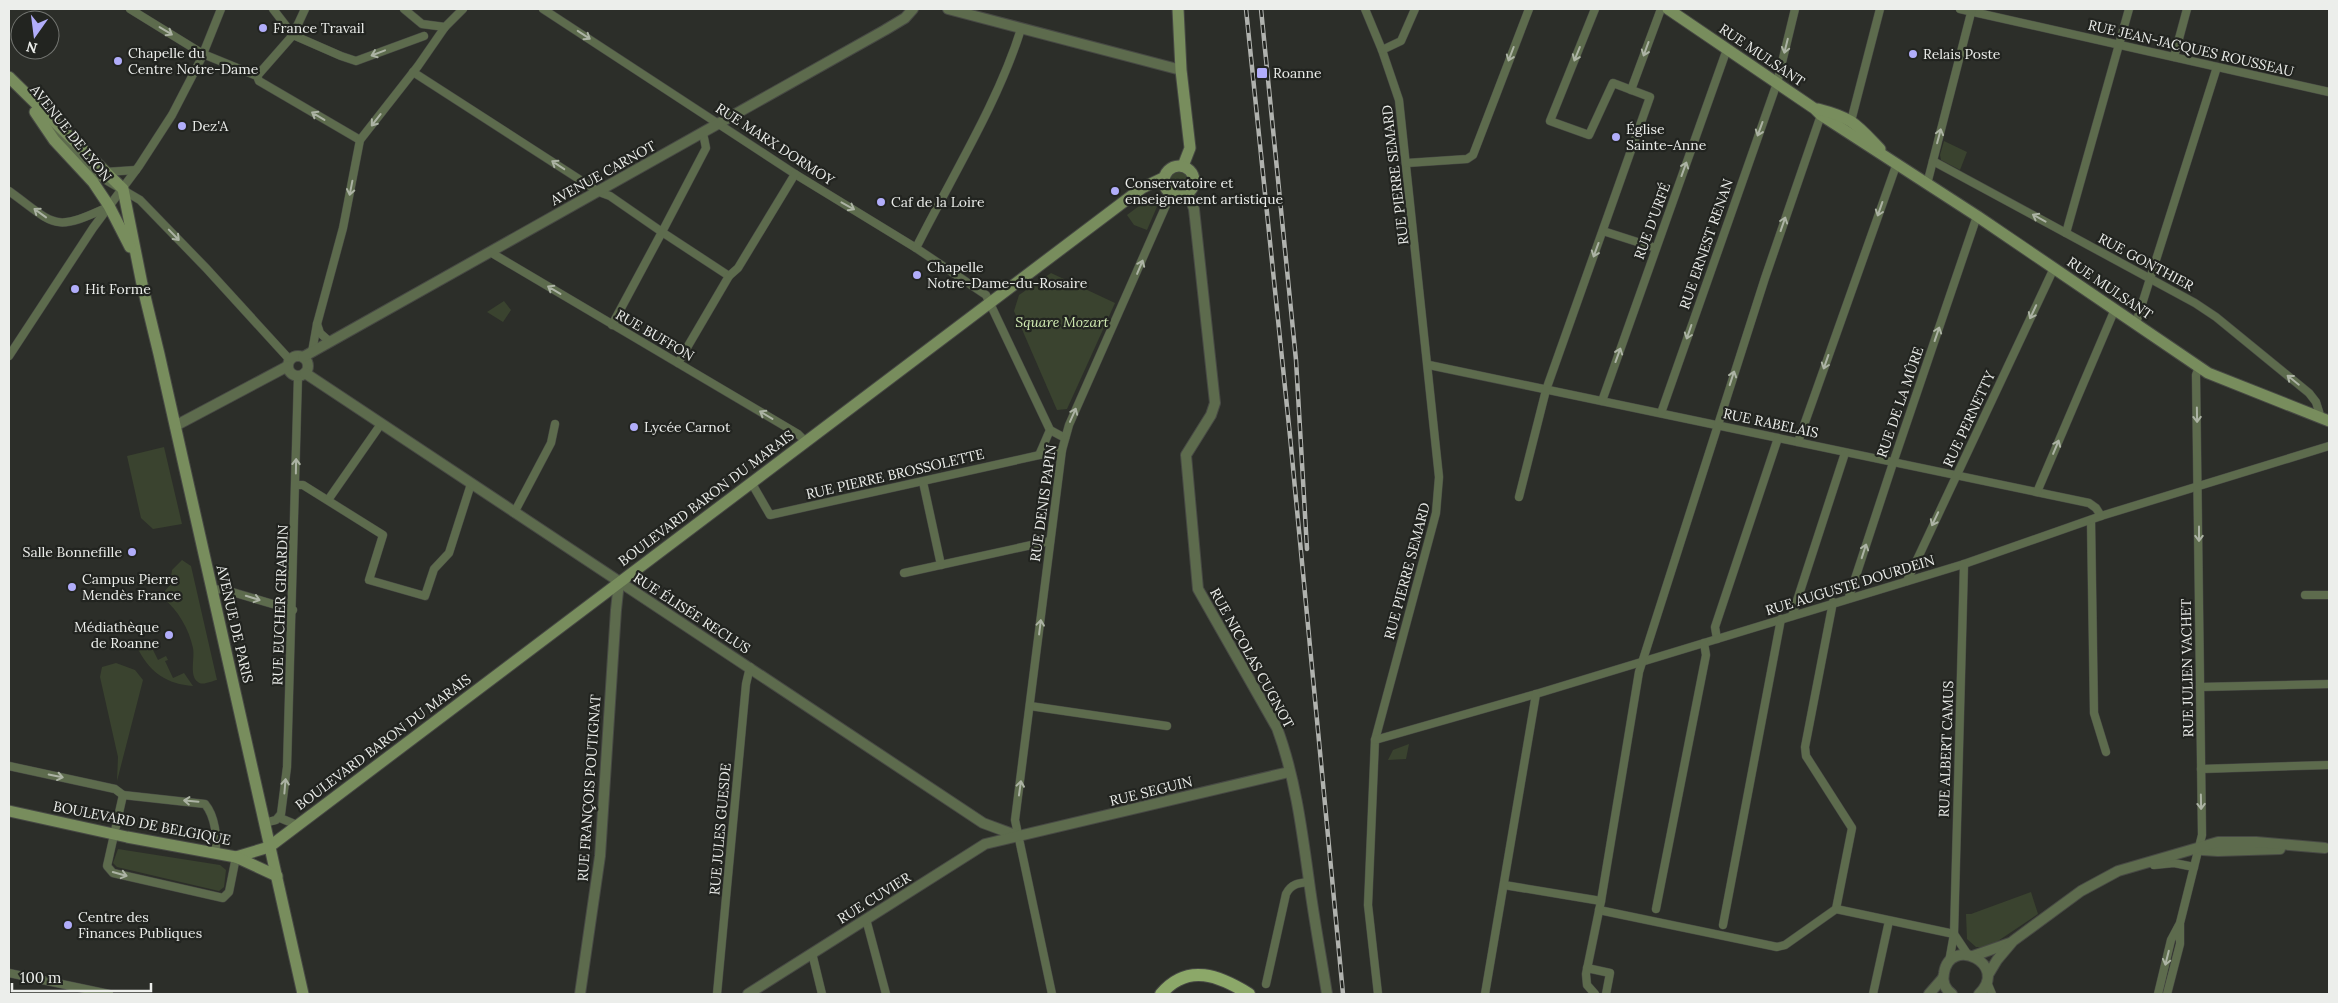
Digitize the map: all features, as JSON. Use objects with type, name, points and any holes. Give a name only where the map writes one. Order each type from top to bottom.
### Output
[{"type":"main road","points":[[1176,9],[1190,148],[1183,166]]},
{"type":"main road","name":"RUE MULSANT","points":[[1668,9],[1818,112],[1849,125],[1886,156],[2208,373],[2258,395],[2325,420]]},
{"type":"main road","name":"AVENUE DE LYON","points":[[9,78],[39,116],[54,140],[93,182],[109,206],[136,260]]},
{"type":"main road","name":"AVENUE DE LYON","points":[[9,78],[123,189]]},
{"type":"main road","points":[[1183,166],[1190,171],[1194,178],[1193,186],[1188,193],[1178,196],[1171,194],[1165,187],[1164,178],[1171,168],[1183,166]]},
{"type":"main road","name":"BOULEVARD BARON DU MARAIS","points":[[269,847],[1142,188],[1164,178]]},
{"type":"main road","points":[[123,189],[136,260]]},
{"type":"main road","name":"AVENUE DE PARIS","points":[[136,260],[303,994]]},
{"type":"main road","name":"BOULEVARD DE BELGIQUE","points":[[9,810],[113,834],[236,857],[269,847]]},
{"type":"main road","points":[[236,857],[277,876]]},
{"type":"main road","points":[[1161,994],[1181,979],[1194,974],[1207,974],[1232,983],[1249,994]]},
{"type":"street","points":[[130,9],[203,54],[257,76],[259,81],[360,140]]},
{"type":"street","points":[[9,356],[93,228],[123,189],[172,115],[203,54],[221,9]]},
{"type":"street","points":[[273,9],[293,35],[356,61],[424,36]]},
{"type":"street","points":[[257,76],[293,35],[305,9]]},
{"type":"street","points":[[404,9],[422,24],[444,28]]},
{"type":"street","points":[[302,375],[308,365],[308,354],[343,228],[360,140],[425,56],[444,28],[463,9]]},
{"type":"street","name":"RUE MARX DORMOY","points":[[543,9],[687,101],[718,124],[795,174],[916,248],[986,295],[991,302]]},
{"type":"street","name":"AVENUE CARNOT","points":[[289,363],[298,356],[308,354],[599,192],[892,26],[906,18],[913,9]]},
{"type":"street","points":[[948,9],[1181,70]]},
{"type":"street","name":"RUE PIERRE SEMARD","points":[[1364,9],[1382,50],[1399,100],[1439,471],[1438,500],[1375,740],[1368,905],[1378,994]]},
{"type":"street","points":[[1382,50],[1401,41],[1415,9]]},
{"type":"street","points":[[1407,163],[1468,159],[1473,155],[1529,9]]},
{"type":"street","points":[[1519,498],[1546,390],[1650,97],[1613,83],[1588,135],[1550,121],[1595,9]]},
{"type":"street","points":[[1631,90],[1661,9]]},
{"type":"street","name":"RUE ERNEST RENAN","points":[[1661,413],[1777,83],[1795,9]]},
{"type":"street","points":[[1849,125],[1880,9]]},
{"type":"street","name":"RUE JEAN-JACQUES ROUSSEAU","points":[[1960,9],[2329,92]]},
{"type":"street","points":[[2066,233],[2128,9]]},
{"type":"street","points":[[2174,57],[2187,9]]},
{"type":"street","points":[[1927,184],[1971,10]]},
{"type":"street","points":[[422,24],[425,56]]},
{"type":"street","points":[[916,248],[994,95],[1013,53],[1021,29]]},
{"type":"street","name":"RUE D'URFÉ","points":[[1602,401],[1727,49]]},
{"type":"street","points":[[2136,323],[2217,67]]},
{"type":"street","points":[[413,72],[599,192],[610,196],[729,276]]},
{"type":"street","points":[[1595,994],[1589,990],[1587,985],[1587,968],[1601,901],[1642,662],[1818,112]]},
{"type":"street","points":[[39,116],[100,176],[140,200],[206,268],[289,363],[175,426]]},
{"type":"street","points":[[612,325],[706,148],[702,133]]},
{"type":"street","name":"RUE GONTHIER","points":[[1933,161],[2216,317],[2309,393],[2325,420]]},
{"type":"street","points":[[1798,442],[1897,163]]},
{"type":"street","points":[[106,172],[136,170]]},
{"type":"street","points":[[678,363],[729,276],[738,268],[795,174]]},
{"type":"street","points":[[9,191],[51,222],[66,224],[74,222],[109,206]]},
{"type":"street","name":"RUE NICOLAS CUGNOT","points":[[1188,193],[1194,209],[1214,404],[1211,416],[1186,455],[1198,589],[1277,728],[1290,772],[1326,994]]},
{"type":"street","name":"RUE DENIS PAPIN","points":[[1052,994],[1015,820],[1062,450],[1069,425],[1171,194]]},
{"type":"street","points":[[109,206],[120,215],[133,237]]},
{"type":"street","name":"RUE DE LA MÛRE","points":[[1849,598],[1892,463],[1977,216]]},
{"type":"street","points":[[1603,231],[1656,248]]},
{"type":"street","name":"RUE BUFFON","points":[[490,252],[798,434],[806,442]]},
{"type":"street","name":"RUE PERNETTY","points":[[1907,581],[2054,268]]},
{"type":"street","points":[[991,302],[1050,430],[1065,438]]},
{"type":"street","points":[[2038,492],[2115,309]]},
{"type":"street","points":[[317,324],[320,333],[330,342]]},
{"type":"street","name":"RUE ÉLISÉE RECLUS","points":[[289,363],[292,374],[302,375],[381,424],[619,582],[750,666],[983,823],[1018,836]]},
{"type":"street","name":"RUE RABELAIS","points":[[1429,365],[2089,503],[2096,508],[2101,516]]},
{"type":"street","name":"RUE JULIEN VACHET","points":[[2180,924],[2202,835],[2196,375],[2199,367]]},
{"type":"street","name":"RUE EUCHER GIRARDIN","points":[[280,818],[283,810],[287,767],[296,485],[302,375]]},
{"type":"street","points":[[328,500],[381,424]]},
{"type":"street","points":[[514,513],[551,443],[554,424]]},
{"type":"street","points":[[1040,454],[1050,430]]},
{"type":"street","points":[[1717,639],[1715,627],[1778,438]]},
{"type":"street","name":"RUE AUGUSTE DOURDEIN","points":[[1375,740],[1536,694],[1833,602],[1964,564],[2101,516],[2329,446]]},
{"type":"street","name":"RUE PIERRE BROSSOLETTE","points":[[752,482],[770,515],[1062,450]]},
{"type":"street","points":[[1792,616],[1846,453]]},
{"type":"street","points":[[923,482],[941,564]]},
{"type":"street","points":[[296,485],[303,485],[383,535],[369,580],[426,596],[434,569],[448,553],[471,484]]},
{"type":"street","points":[[2091,520],[2094,713],[2106,752]]},
{"type":"street","points":[[904,573],[1050,542]]},
{"type":"street","name":"RUE ALBERT CAMUS","points":[[1949,962],[1954,934],[1964,564]]},
{"type":"street","name":"RUE FRANÇOIS POUTIGNAT","points":[[580,994],[600,856],[619,582]]},
{"type":"street","points":[[212,590],[222,588],[293,610]]},
{"type":"street","points":[[2305,595],[2329,595]]},
{"type":"street","points":[[1599,910],[1777,947],[1785,945],[1836,909],[1852,828],[1804,751],[1833,602]]},
{"type":"street","points":[[1723,924],[1781,619]]},
{"type":"street","points":[[1656,910],[1706,655],[1704,643]]},
{"type":"street","name":"RUE JULES GUESDE","points":[[717,994],[746,684],[750,666]]},
{"type":"street","points":[[2200,687],[2329,684]]},
{"type":"street","points":[[1485,994],[1536,694]]},
{"type":"street","points":[[1030,706],[1166,726]]},
{"type":"street","points":[[2200,769],[2329,765]]},
{"type":"street","points":[[9,766],[115,789],[123,795],[205,804],[209,809],[217,843],[215,853]]},
{"type":"street","name":"RUE SEGUIN","points":[[1018,836],[1290,772]]},
{"type":"street","points":[[123,795],[107,866],[113,874],[223,898],[229,892],[236,857]]},
{"type":"street","points":[[264,823],[280,818],[297,825]]},
{"type":"street","name":"RUE CUVIER","points":[[748,994],[985,844],[1018,836]]},
{"type":"street","points":[[1979,994],[1997,960],[2013,942],[2081,891],[2118,872],[2158,858],[2199,849],[2218,842],[2256,842],[2327,848]]},
{"type":"street","points":[[2118,872],[2163,863],[2194,867]]},
{"type":"street","points":[[1266,984],[1286,894],[1289,888],[1296,884],[1309,882]]},
{"type":"street","points":[[1504,885],[1601,901]]},
{"type":"street","points":[[1836,909],[1954,934],[1971,955],[1982,962],[1992,994]]},
{"type":"street","points":[[866,919],[886,994]]},
{"type":"street","points":[[1873,994],[1889,921]]},
{"type":"street","points":[[2158,994],[2171,940],[2180,924]]},
{"type":"street","points":[[2167,994],[2180,944],[2180,924]]},
{"type":"street","points":[[1929,994],[1943,978],[1949,962],[1956,956],[1971,955],[2013,942]]},
{"type":"street","points":[[812,953],[822,994]]},
{"type":"street","points":[[1587,968],[1610,973],[1606,994]]},
{"type":"street","points":[[9,973],[110,994]]},
{"type":"street","points":[[1943,978],[1946,988],[1952,994]]},
{"type":"green space","points":[[1944,141],[1967,152],[1960,170],[1941,160],[1940,155]]},
{"type":"green space","points":[[1179,172],[1185,175],[1188,181],[1185,187],[1179,190],[1173,187],[1170,181],[1173,175]]},
{"type":"green space","points":[[1151,197],[1159,202],[1147,230],[1134,225],[1127,215]]},
{"type":"green space","name":"Square Mozart","points":[[1051,273],[1115,303],[1067,409],[1057,410],[1014,311],[1019,295]]},
{"type":"green space","points":[[504,301],[511,310],[503,322],[487,312]]},
{"type":"green space","points":[[164,447],[182,524],[153,529],[141,518],[127,456]]},
{"type":"green space","points":[[182,560],[191,566],[217,680],[202,684],[194,676],[193,648],[189,634],[178,614],[163,598],[165,591],[170,585],[172,570]]},
{"type":"green space","points":[[148,640],[158,660],[166,656],[168,660],[165,661],[173,678],[184,673],[193,686],[168,680],[149,665],[139,651]]},
{"type":"green space","points":[[116,663],[135,670],[143,680],[117,781],[118,757],[100,677],[102,667]]},
{"type":"green space","points":[[1409,744],[1406,759],[1388,760],[1393,750]]},
{"type":"green space","points":[[118,849],[220,865],[226,870],[224,887],[219,891],[117,867],[113,863]]},
{"type":"green space","points":[[2031,892],[2038,914],[1989,947],[1976,947],[1967,939],[1966,914],[1971,914]]},
{"type":"railway","points":[[1246,9],[1290,436],[1343,994]]},
{"type":"railway","points":[[1261,9],[1296,360],[1307,549]]},
{"type":"place","name":"France Travail","points":[[263,28]]},
{"type":"place","name":"Relais Poste","points":[[1913,54]]},
{"type":"place","name":"Chapelle du Centre Notre-Dame","points":[[118,61]]},
{"type":"place","name":"Roanne","points":[[1262,73]]},
{"type":"place","name":"Dez'A","points":[[182,126]]},
{"type":"place","name":"Église Sainte-Anne","points":[[1616,137]]},
{"type":"place","name":"Conservatoire et enseignement artistique","points":[[1115,191]]},
{"type":"place","name":"Caf de la Loire","points":[[881,202]]},
{"type":"place","name":"Chapelle Notre-Dame-du-Rosaire","points":[[917,275]]},
{"type":"place","name":"Hit Forme","points":[[75,289]]},
{"type":"place","name":"Lycée Carnot","points":[[634,427]]},
{"type":"place","name":"Salle Bonnefille","points":[[132,552]]},
{"type":"place","name":"Campus Pierre Mendès France","points":[[72,587]]},
{"type":"place","name":"Médiathèque de Roanne","points":[[169,635]]},
{"type":"place","name":"Centre des Finances Publiques","points":[[68,925]]}]
